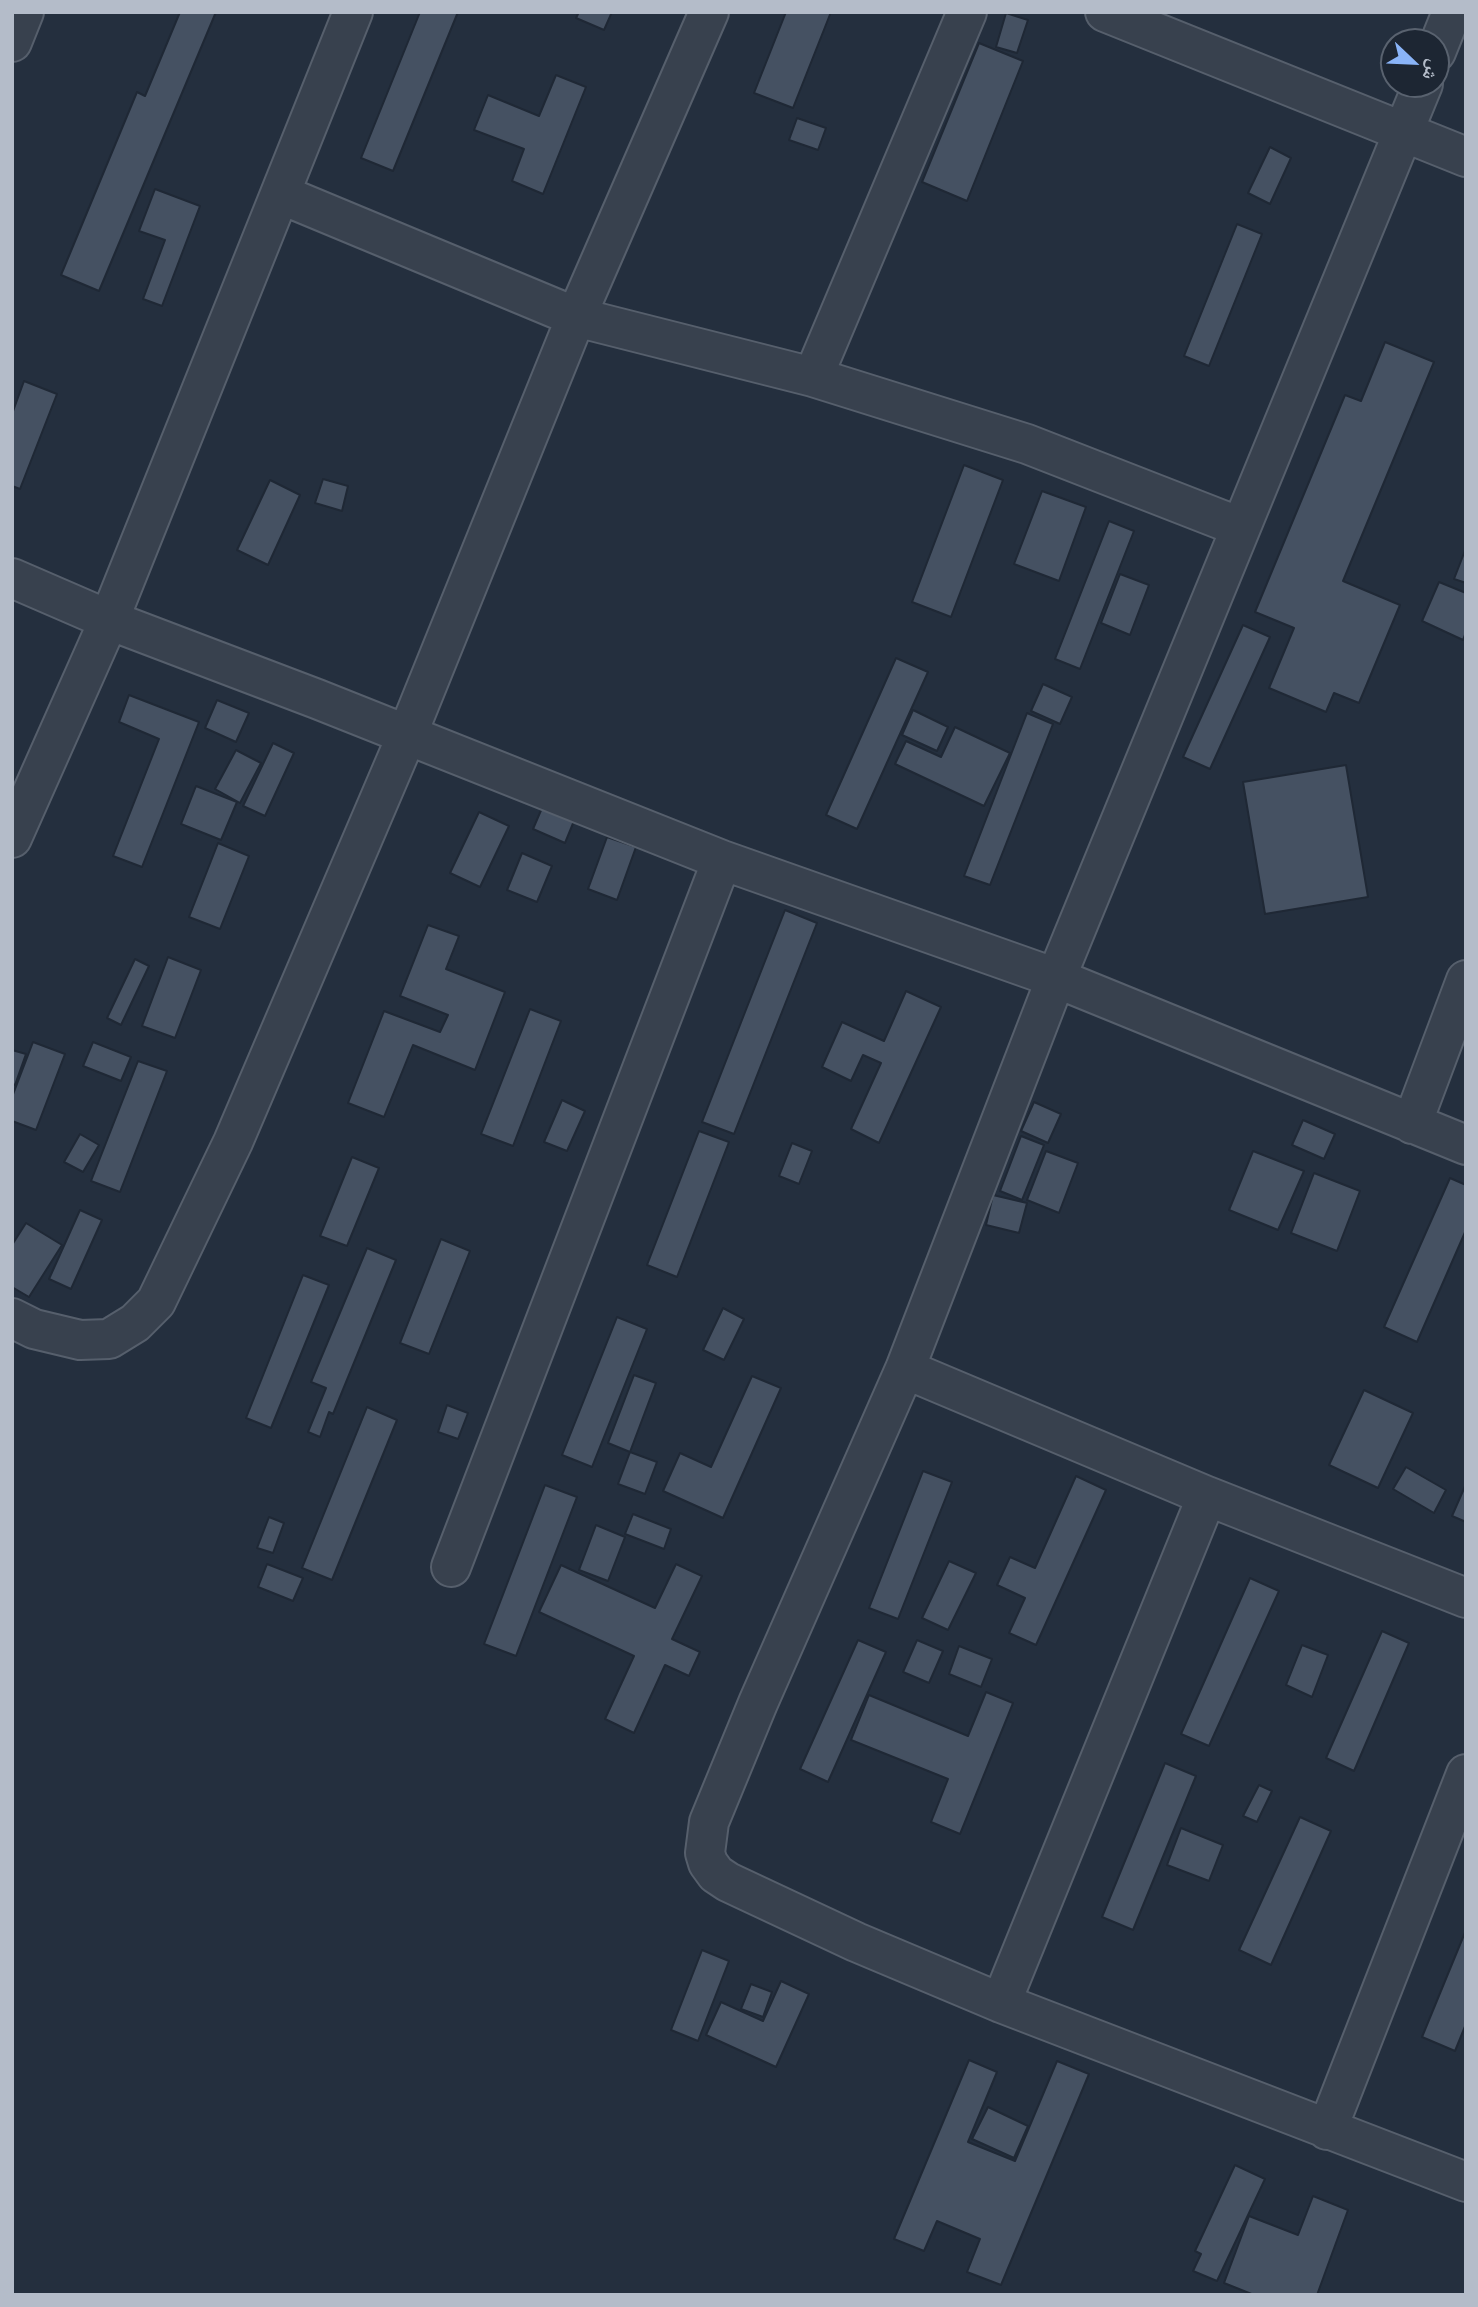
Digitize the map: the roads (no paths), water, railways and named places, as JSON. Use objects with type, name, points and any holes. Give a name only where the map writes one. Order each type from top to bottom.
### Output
[{"type":"street","points":[[12,42],[24,12]]},
{"type":"street","points":[[12,838],[109,620],[354,12]]},
{"type":"street","points":[[12,1318],[34,1329],[79,1339],[109,1339],[135,1323],[156,1302],[233,1142],[407,735],[576,317],[709,12]]},
{"type":"street","points":[[813,377],[967,12]]},
{"type":"street","points":[[1105,12],[1466,157]]},
{"type":"street","points":[[1417,98],[1056,978],[905,1369],[758,1703],[709,1822],[705,1853],[716,1874],[728,1882],[856,1942],[1000,2003],[1466,2182]]},
{"type":"street","points":[[280,194],[576,317],[813,377],[1027,444],[1240,527]]},
{"type":"street","points":[[12,578],[109,620],[722,860],[1056,978],[1466,1145]]},
{"type":"street","points":[[451,1567],[722,860]]},
{"type":"street","points":[[1412,1124],[1466,980]]},
{"type":"street","points":[[905,1369],[1207,1496],[1466,1598]]},
{"type":"street","points":[[1000,2003],[1207,1496]]},
{"type":"street","points":[[1327,2130],[1466,1774]]}]
